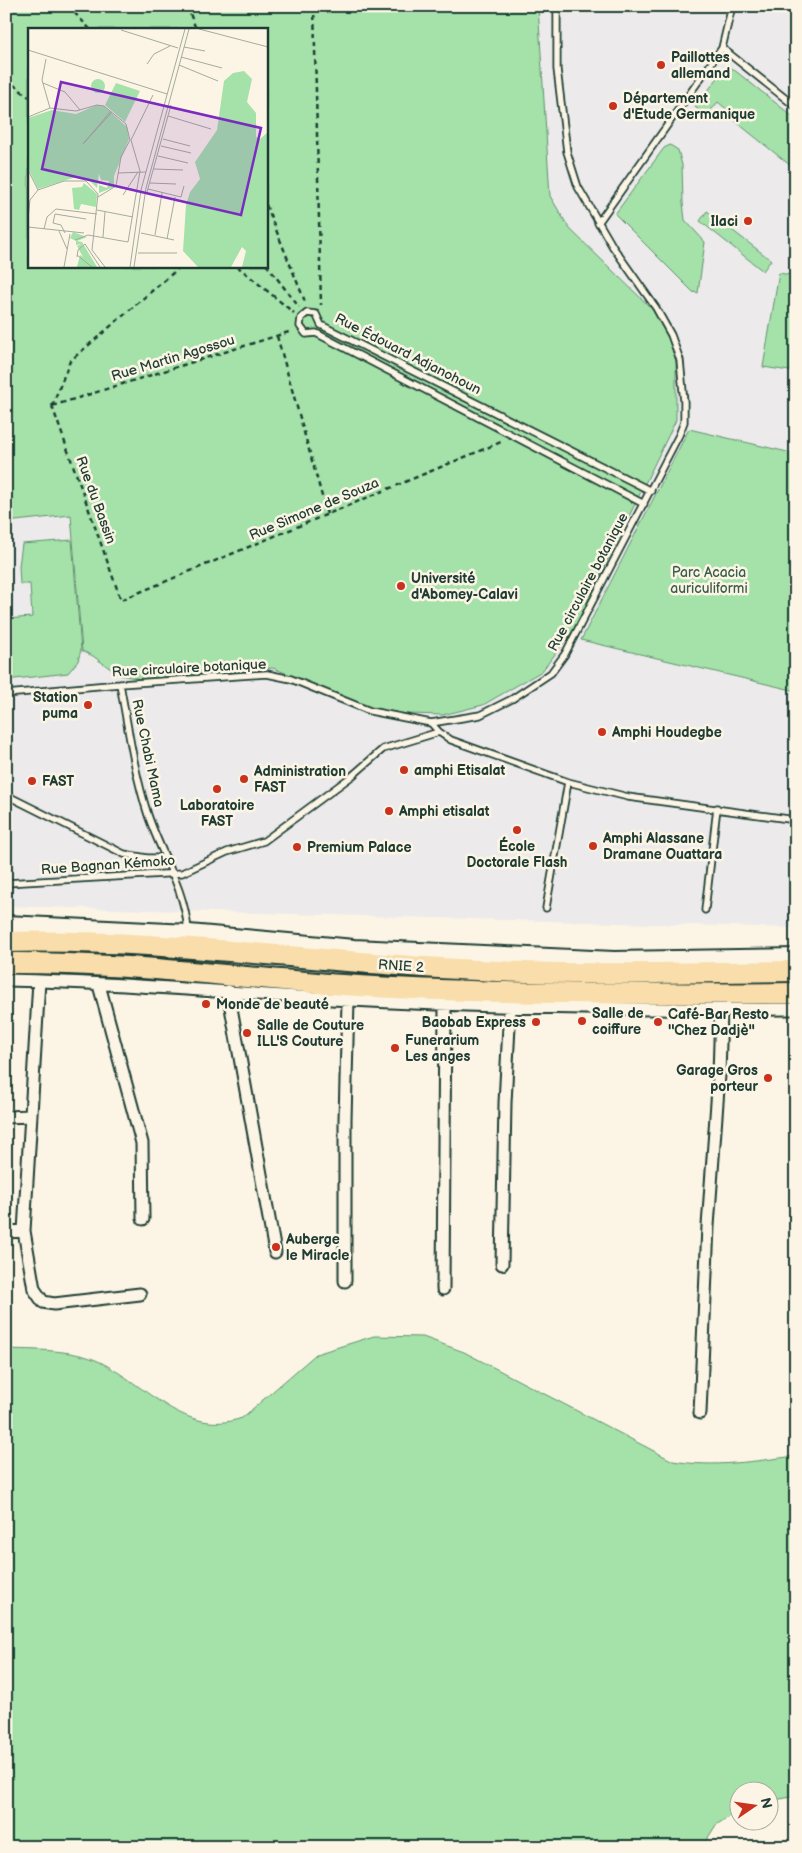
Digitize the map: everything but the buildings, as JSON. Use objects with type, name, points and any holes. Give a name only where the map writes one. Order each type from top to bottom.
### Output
[{"type":"highway","name":"RNIE 2","points":[[6,942],[45,941],[189,955],[543,973],[796,971]]},
{"type":"highway","name":"RNIE 2","points":[[6,964],[189,955],[342,984],[475,992],[610,995],[796,993]]},
{"type":"street","points":[[6,924],[189,955],[354,948],[614,960],[796,957]]},
{"type":"street","points":[[6,980],[228,991],[445,1005],[721,1010],[796,1009]]},
{"type":"street","points":[[40,981],[24,1231],[34,1290],[43,1302],[54,1304],[140,1294]]},
{"type":"street","points":[[99,984],[142,1143],[143,1220]]},
{"type":"street","points":[[228,991],[275,1252]]},
{"type":"street","points":[[346,1282],[345,1120],[348,1000]]},
{"type":"street","points":[[443,1289],[445,1005]]},
{"type":"street","points":[[502,1264],[505,1103],[510,1007]]},
{"type":"street","points":[[700,1413],[708,1226],[719,1074],[721,1010]]},
{"type":"street","points":[[6,1117],[32,1116]]},
{"type":"street","points":[[6,1232],[24,1231]]},
{"type":"lane","name":"Rue circulaire botanique","points":[[6,694],[267,674],[291,679],[370,711],[431,723],[480,714],[512,699],[551,672],[581,628],[684,422],[680,360],[671,334],[656,308],[598,223],[578,187],[567,152],[557,70],[557,6]]},
{"type":"lane","points":[[598,223],[722,48],[732,6]]},
{"type":"lane","points":[[722,48],[796,107]]},
{"type":"lane","name":"Rue Édouard Adjanohoun","points":[[305,315],[316,314],[321,321],[321,325],[651,491]]},
{"type":"lane","points":[[301,328],[305,315]]},
{"type":"lane","name":"Rue Édouard Adjanohoun","points":[[301,328],[306,334],[316,333],[644,504]]},
{"type":"lane","name":"Rue Chabi Mama","points":[[120,684],[139,784],[149,817],[187,912],[189,955]]},
{"type":"lane","points":[[431,723],[439,732],[451,740],[568,782],[628,797],[796,820]]},
{"type":"lane","name":"Rue Bagnan Kémoko","points":[[6,883],[182,873],[228,852],[264,841],[344,782],[383,749],[439,732]]},
{"type":"lane","points":[[546,908],[568,782]]},
{"type":"lane","points":[[6,795],[124,854],[147,858],[166,858]]},
{"type":"lane","points":[[705,910],[717,808]]},
{"type":"path","points":[[68,6],[89,28]]},
{"type":"path","points":[[187,6],[196,28]]},
{"type":"path","points":[[314,6],[321,321]]},
{"type":"path","points":[[6,78],[28,96]]},
{"type":"path","points":[[268,211],[305,315]]},
{"type":"path","points":[[268,267],[305,315]]},
{"type":"path","points":[[52,406],[70,361],[179,268]]},
{"type":"path","points":[[240,268],[305,315]]},
{"type":"path","name":"Rue Martin Agossou","points":[[52,406],[301,328]]},
{"type":"path","points":[[277,336],[327,514]]},
{"type":"path","name":"Rue du Bassin","points":[[52,406],[121,600]]},
{"type":"path","name":"Rue Simone de Souza","points":[[121,600],[514,436]]},
{"type":"shaded area","name":"Université d'Abomey-Calavi","points":[[6,6],[796,6],[796,928],[6,906]]},
{"type":"green space","points":[[6,6],[538,6],[550,196],[569,228],[652,309],[667,335],[676,360],[676,420],[573,631],[542,671],[483,705],[443,715],[408,714],[373,709],[273,668],[141,679],[119,675],[93,656],[82,651],[71,515],[6,522]]},
{"type":"green space","points":[[728,65],[796,119],[796,170],[735,121],[737,118],[718,102],[706,116],[695,107]]},
{"type":"green space","points":[[670,145],[678,150],[682,165],[685,220],[705,242],[698,293],[693,292],[615,214],[664,148]]},
{"type":"green space","points":[[707,211],[771,260],[763,271],[700,221]]},
{"type":"green space","points":[[779,273],[796,276],[796,372],[763,367]]},
{"type":"green space","name":"Parc Acacia auriculiformi","points":[[689,429],[796,454],[796,691],[581,640]]},
{"type":"green space","points":[[72,540],[81,650],[78,661],[68,673],[6,680],[6,619],[32,617],[30,584],[20,584],[19,566],[22,544]]},
{"type":"green space","points":[[374,1336],[423,1337],[464,1352],[673,1461],[719,1464],[796,1456],[796,1796],[780,1799],[780,1780],[730,1780],[730,1816],[716,1825],[702,1847],[6,1847],[6,1349],[66,1352],[90,1358],[117,1372],[167,1406],[184,1415],[202,1421],[221,1422],[242,1418],[316,1354]]},
{"type":"place","name":"Paillottes allemand","points":[[661,65]]},
{"type":"place","name":"Département d'Etude Germanique","points":[[613,106]]},
{"type":"place","name":"Ilaci","points":[[748,221]]},
{"type":"place","name":"Université d'Abomey-Calavi","points":[[401,586]]},
{"type":"place","name":"Station puma","points":[[88,705]]},
{"type":"place","name":"Amphi Houdegbe","points":[[602,732]]},
{"type":"place","name":"amphi Etisalat","points":[[404,770]]},
{"type":"place","name":"Administration FAST","points":[[244,779]]},
{"type":"place","name":"FAST","points":[[32,781]]},
{"type":"place","name":"Laboratoire FAST","points":[[217,789]]},
{"type":"place","name":"Amphi etisalat","points":[[389,811]]},
{"type":"place","name":"École Doctorale Flash","points":[[517,830]]},
{"type":"place","name":"Amphi Alassane Dramane Ouattara","points":[[593,846]]},
{"type":"place","name":"Premium Palace","points":[[297,847]]},
{"type":"place","name":"Monde de beauté","points":[[206,1004]]},
{"type":"place","name":"Salle de coiffure","points":[[582,1021]]},
{"type":"place","name":"Baobab Express","points":[[536,1022]]},
{"type":"place","name":"Café-Bar Resto ''Chez Dadjè''","points":[[658,1022]]},
{"type":"place","name":"Salle de Couture ILL'S Couture","points":[[247,1033]]},
{"type":"place","name":"Funerarium Les anges","points":[[395,1048]]},
{"type":"place","name":"Garage Gros porteur","points":[[768,1078]]},
{"type":"place","name":"Auberge le Miracle","points":[[276,1247]]}]
